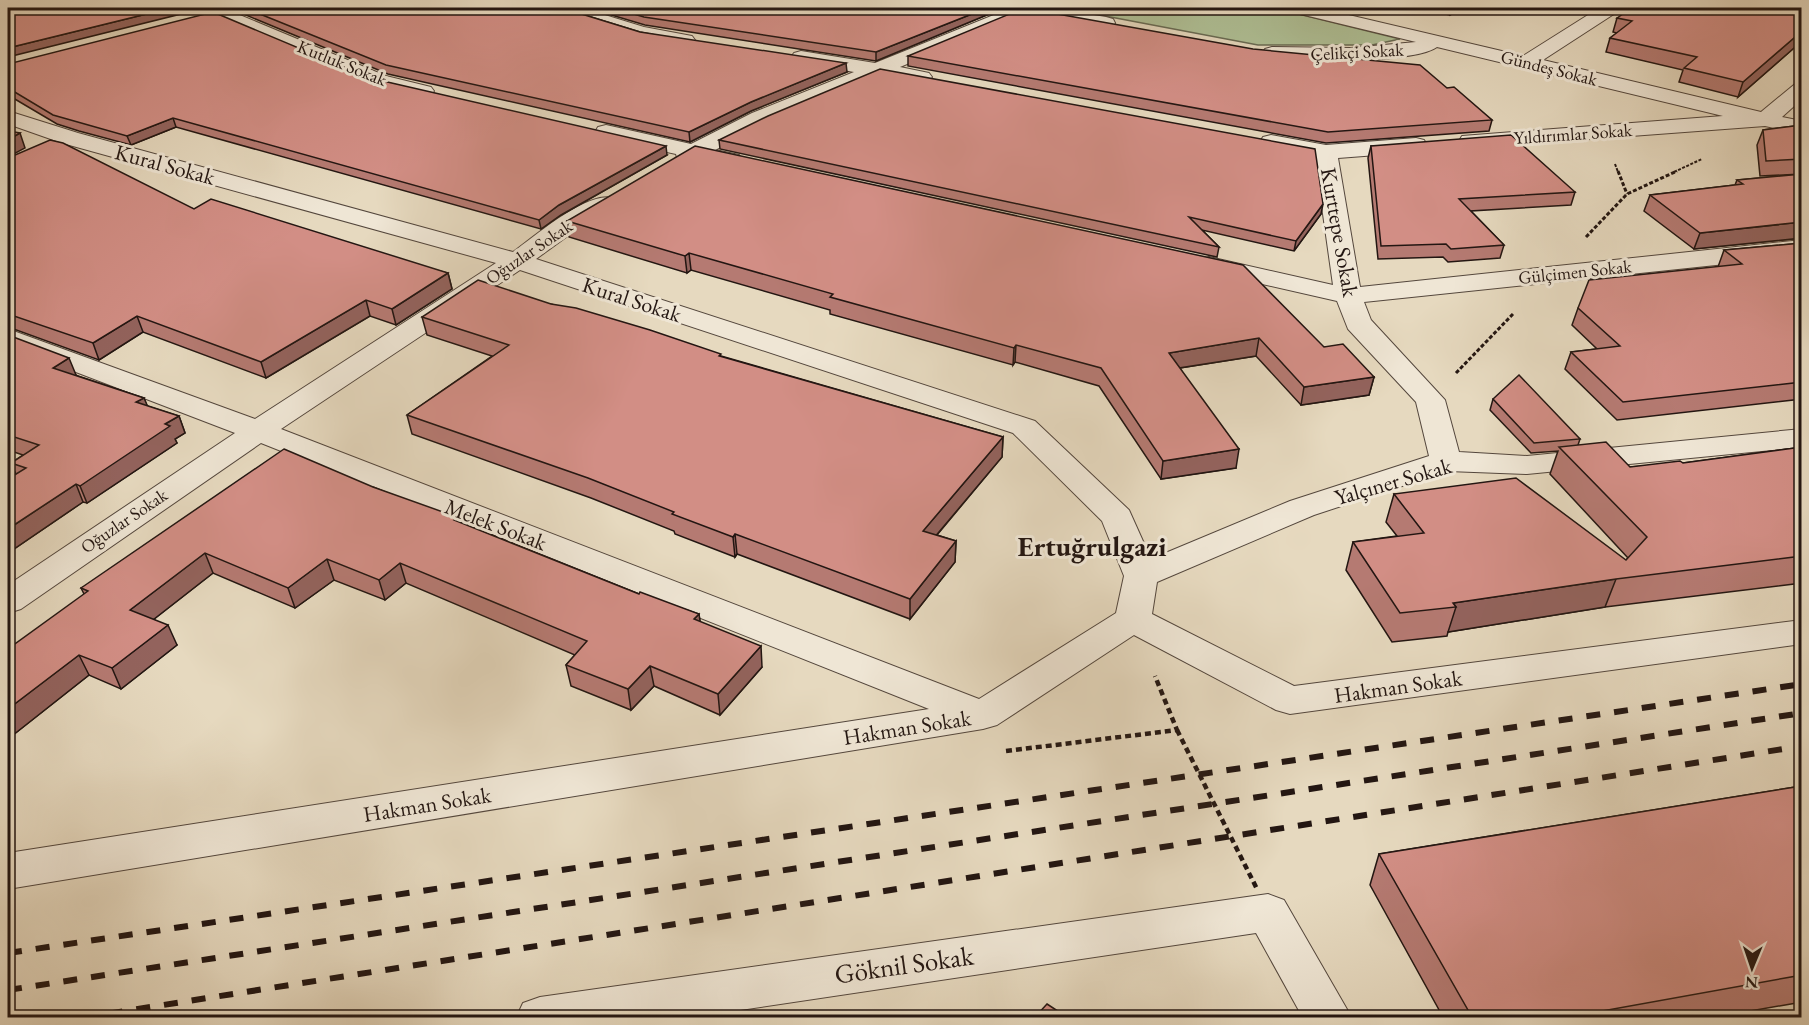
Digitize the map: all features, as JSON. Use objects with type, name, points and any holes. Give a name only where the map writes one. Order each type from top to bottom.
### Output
[{"type":"street","points":[[566,8],[642,32],[700,42]]},
{"type":"street","points":[[663,169],[760,118],[1024,8],[1127,27]]},
{"type":"street","name":"Gündeş Sokak","points":[[1298,8],[1324,10],[1525,63],[1802,128]]},
{"type":"street","points":[[1525,63],[1611,8]]},
{"type":"street","name":"Kutluk Sokak","points":[[214,11],[380,81],[447,97]]},
{"type":"street","name":"Çelikçi Sokak","points":[[1252,50],[1320,55],[1401,51],[1443,42]]},
{"type":"street","points":[[779,54],[947,81]]},
{"type":"street","points":[[1766,119],[1802,88]]},
{"type":"street","name":"Kural Sokak","points":[[8,117],[70,138],[517,261],[1024,427],[1117,517],[1142,576]]},
{"type":"street","name":"Yıldırımlar Sokak","points":[[1246,137],[1326,152],[1766,119]]},
{"type":"street","points":[[582,127],[753,165]]},
{"type":"street","points":[[39,152],[70,138]]},
{"type":"street","name":"Kurttepe Sokak","points":[[1326,152],[1348,296],[1358,323],[1430,400],[1446,461]]},
{"type":"street","name":"Oğuzlar Sokak","points":[[8,601],[258,431],[517,261],[571,222],[622,193]]},
{"type":"street","name":"Gülçimen Sokak","points":[[1348,296],[1802,248]]},
{"type":"street","points":[[1185,260],[1348,296]]},
{"type":"street","name":"Melek Sokak","points":[[8,337],[258,431],[983,715]]},
{"type":"street","name":"Yalçıner Sokak","points":[[1142,576],[1302,508],[1446,461],[1527,465],[1802,438]]},
{"type":"street","points":[[1133,619],[1142,576]]},
{"type":"street","name":"Hakman Sokak","points":[[8,871],[983,715],[1133,619],[1290,700],[1802,632]]},
{"type":"street","points":[[1262,901],[1328,1017]]},
{"type":"street","name":"Göknil Sokak","points":[[540,1017],[1262,901]]},
{"type":"path","points":[[1006,752],[1177,730],[1262,901]]},
{"type":"green space","points":[[1063,8],[1274,8],[1400,39],[1372,45],[1258,45]]},
{"type":"building","points":[[8,8],[171,8],[8,48]]},
{"type":"building","points":[[245,8],[562,8],[640,32],[846,63],[751,102],[689,132],[386,65]]},
{"type":"building","points":[[613,8],[987,8],[876,52],[644,17]]},
{"type":"building","points":[[1024,8],[1253,49],[1420,65],[1447,88],[1454,87],[1492,120],[1328,132],[908,56]]},
{"type":"building","points":[[1632,8],[1802,8],[1802,31],[1743,82],[1684,68],[1697,57],[1610,38],[1632,21],[1617,18]]},
{"type":"building","points":[[213,12],[370,78],[666,146],[559,205],[539,220],[173,118],[127,136],[53,115],[8,88],[8,64]]},
{"type":"building","points":[[880,69],[1315,149],[1323,204],[1296,241],[1189,217],[1219,247],[719,140],[768,116]]},
{"type":"building","points":[[1802,125],[1802,159],[1766,161],[1763,130]]},
{"type":"building","points":[[8,131],[20,133],[8,140]]},
{"type":"building","points":[[1511,135],[1575,192],[1459,199],[1504,245],[1451,249],[1446,244],[1381,246],[1371,146]]},
{"type":"building","points":[[50,140],[63,143],[194,209],[211,199],[448,273],[392,309],[366,300],[261,362],[137,316],[93,343],[8,314],[8,158]]},
{"type":"building","points":[[695,146],[1243,265],[1324,347],[1343,344],[1374,377],[1304,387],[1259,338],[1169,353],[1239,449],[1163,461],[1101,368],[1016,345],[1014,348],[830,297],[833,294],[689,253],[685,256],[567,221]]},
{"type":"building","points":[[1802,174],[1802,222],[1700,233],[1650,195],[1743,184],[1737,180]]},
{"type":"building","points":[[1802,243],[1802,382],[1623,402],[1571,352],[1620,346],[1578,308],[1589,280],[1742,264],[1724,250]]},
{"type":"building","points":[[478,280],[551,304],[576,308],[650,330],[721,354],[719,356],[1003,437],[923,531],[956,541],[910,599],[735,534],[733,537],[588,478],[407,415],[509,345],[422,317]]},
{"type":"building","points":[[8,335],[69,358],[53,368],[144,398],[136,402],[179,416],[165,424],[170,426],[80,486],[76,484],[8,529],[8,479],[26,468],[11,463],[39,445],[8,435]]},
{"type":"building","points":[[1519,375],[1580,439],[1534,443],[1493,399]]},
{"type":"building","points":[[1606,442],[1630,467],[1680,461],[1683,463],[1802,447],[1802,556],[1616,579],[1453,603],[1456,607],[1400,613],[1353,542],[1424,533],[1394,494],[1516,478],[1626,560],[1647,537],[1559,447]]},
{"type":"building","points":[[284,449],[373,487],[457,517],[454,520],[639,594],[640,592],[699,614],[694,619],[761,646],[718,694],[650,666],[628,689],[566,665],[587,641],[400,563],[379,580],[327,559],[288,588],[205,553],[130,610],[168,625],[112,668],[79,655],[8,709],[8,649],[88,591],[81,588]]},
{"type":"building","points":[[1802,786],[1802,975],[1602,1011],[1606,1017],[1472,1017],[1379,854]]},
{"type":"building","points":[[1047,1004],[1067,1017],[1035,1017]]},
{"type":"railway","points":[[8,953],[1802,684]]},
{"type":"railway","points":[[8,990],[1802,713]]},
{"type":"railway","points":[[81,1018],[1802,746]]},
{"type":"district","name":"Ertuğrulgazi","points":[[1092,546]]}]
